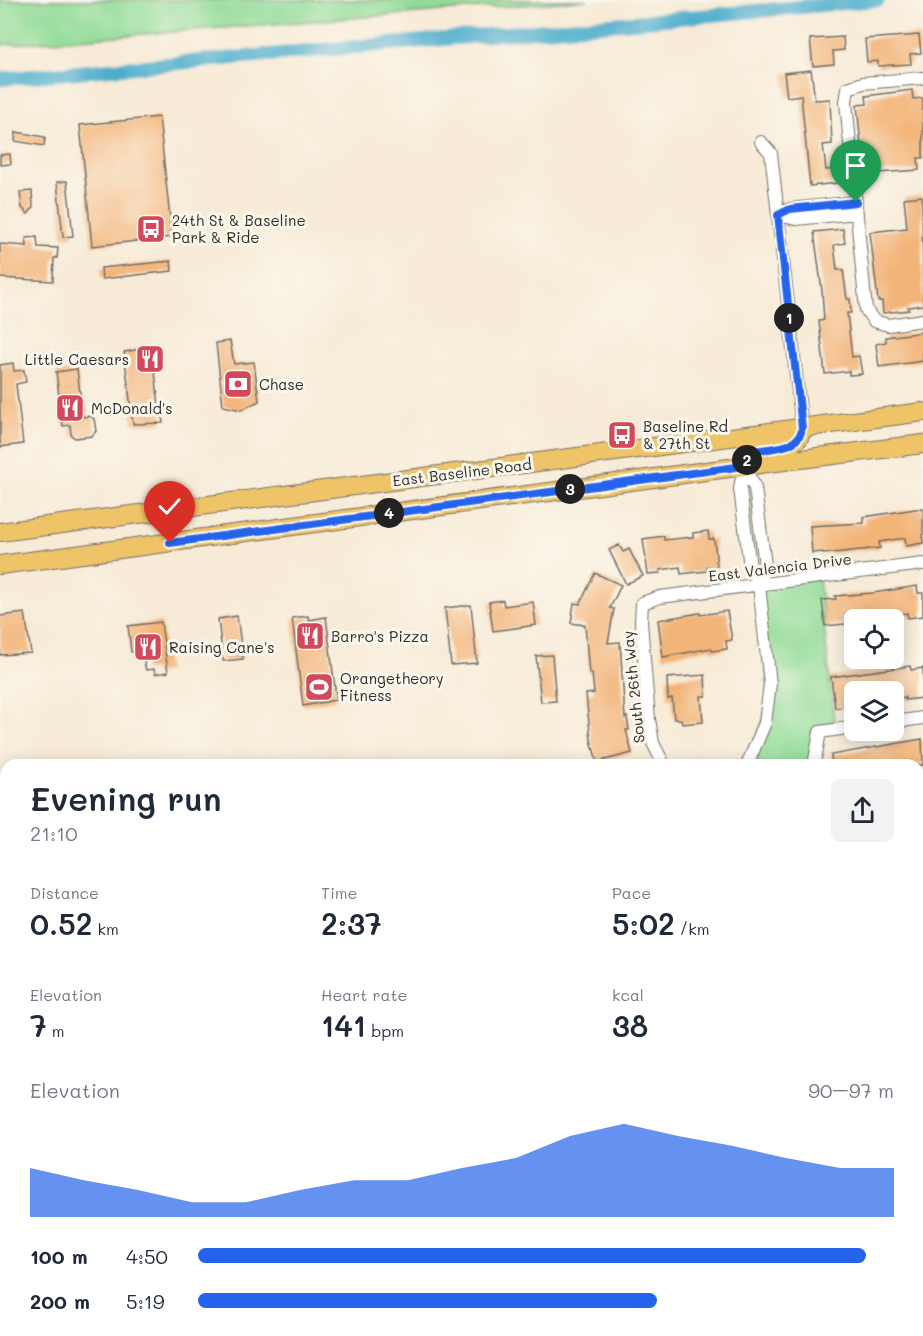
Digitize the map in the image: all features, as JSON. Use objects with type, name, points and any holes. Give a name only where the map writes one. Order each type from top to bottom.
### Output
[{"type":"main road","name":"East Baseline Road","points":[[0,532],[923,412]]},
{"type":"main road","points":[[802,428],[819,447],[837,455]]},
{"type":"main road","points":[[704,441],[729,451],[744,466],[751,453],[796,442],[801,437],[802,428]]},
{"type":"main road","name":"East Baseline Road","points":[[0,565],[923,444]]},
{"type":"main road","points":[[489,469],[492,499]]},
{"type":"main road","points":[[243,501],[248,533]]},
{"type":"street","points":[[923,78],[863,83],[848,88],[846,102],[866,310],[874,321],[888,325],[923,320]]},
{"type":"street","points":[[761,142],[771,153],[802,428]]},
{"type":"street","points":[[778,215],[790,209],[824,211],[856,207]]},
{"type":"street","points":[[744,466],[755,488],[765,565],[759,585],[770,684],[765,723],[750,759]]},
{"type":"street","name":"East Valencia Drive","points":[[642,603],[660,597],[923,564]]},
{"type":"street","name":"South 26th Way","points":[[642,603],[641,622],[649,719],[653,743],[661,759]]},
{"type":"street","points":[[904,721],[923,718]]},
{"type":"street","points":[[815,759],[820,732],[844,729]]},
{"type":"green space","points":[[0,0],[587,0],[0,45]]},
{"type":"green space","points":[[819,578],[835,729],[820,732],[815,759],[749,759],[769,704],[759,585]]},
{"type":"building","points":[[919,35],[921,53],[910,54],[911,64],[878,66],[878,61],[867,62],[865,39]]},
{"type":"building","points":[[843,37],[844,50],[833,51],[834,64],[813,66],[810,39]]},
{"type":"building","points":[[811,70],[815,100],[830,99],[832,144],[823,145],[826,170],[837,169],[838,183],[810,186],[801,95],[787,97],[784,73]]},
{"type":"building","points":[[912,90],[913,99],[923,98],[923,158],[918,158],[919,170],[878,173],[877,164],[863,166],[857,105],[867,104],[866,96]]},
{"type":"building","points":[[159,117],[172,237],[92,246],[80,125]]},
{"type":"building","points":[[16,132],[45,137],[44,146],[15,141]]},
{"type":"building","points":[[10,154],[11,164],[0,165],[0,155]]},
{"type":"building","points":[[67,181],[73,236],[63,237],[57,182]]},
{"type":"building","points":[[32,191],[33,208],[28,214],[22,208],[20,192]]},
{"type":"building","points":[[922,196],[923,305],[908,307],[909,310],[883,313],[882,301],[878,301],[870,232],[907,228],[904,198]]},
{"type":"building","points":[[843,229],[845,243],[834,245],[837,270],[843,270],[847,299],[850,299],[851,313],[847,313],[852,357],[859,356],[862,374],[849,375],[849,371],[825,374],[819,321],[824,320],[822,291],[814,232]]},
{"type":"building","points":[[37,237],[38,247],[58,248],[57,258],[54,258],[53,281],[0,278],[0,244],[27,246],[26,238]]},
{"type":"building","points":[[171,261],[172,271],[102,279],[101,268]]},
{"type":"building","points":[[923,332],[923,361],[879,367],[876,344],[886,342],[886,337]]},
{"type":"building","name":"Chase","points":[[230,341],[234,364],[254,362],[259,401],[241,410],[223,406],[216,343]]},
{"type":"building","points":[[152,347],[163,423],[133,424],[124,352]]},
{"type":"building","points":[[13,363],[14,371],[24,370],[26,382],[16,384],[23,444],[0,447],[0,365]]},
{"type":"building","name":"McDonald's","points":[[77,369],[83,417],[90,416],[94,419],[96,431],[92,436],[75,438],[71,435],[70,425],[63,426],[56,372]]},
{"type":"building","points":[[923,509],[923,543],[906,546],[905,538],[879,542],[880,548],[823,554],[823,552],[812,553],[810,526],[864,523],[864,517]]},
{"type":"building","points":[[708,531],[709,539],[714,539],[717,566],[707,567],[707,571],[681,574],[680,567],[648,574],[643,539],[664,536],[664,540],[693,537],[693,533]]},
{"type":"building","points":[[619,545],[623,552],[629,549],[643,576],[626,584],[609,550]]},
{"type":"building","points":[[595,573],[621,585],[610,608],[614,609],[608,643],[620,642],[625,718],[627,717],[629,730],[626,730],[632,753],[609,759],[596,759],[591,740],[586,694],[594,693],[592,673],[589,674],[585,625],[571,623],[574,603],[580,604]]},
{"type":"building","points":[[917,586],[918,593],[923,593],[923,616],[908,618],[904,609],[844,609],[844,624],[825,626],[822,600],[836,599],[835,596]]},
{"type":"building","points":[[503,600],[504,606],[533,602],[536,625],[493,631],[489,602]]},
{"type":"building","points":[[471,605],[477,663],[451,665],[445,608]]},
{"type":"building","points":[[727,611],[732,640],[726,641],[727,649],[712,651],[711,648],[663,657],[658,620]]},
{"type":"building","points":[[25,613],[31,653],[0,655],[0,616]]},
{"type":"building","points":[[237,616],[243,659],[223,661],[218,619]]},
{"type":"building","points":[[308,616],[309,620],[326,617],[336,696],[335,700],[303,706],[292,618]]},
{"type":"building","name":"Raising Cane's","points":[[161,622],[168,672],[155,674],[154,669],[146,670],[141,651],[131,652],[128,626]]},
{"type":"building","points":[[552,655],[556,701],[541,702],[536,656]]},
{"type":"building","points":[[910,666],[911,670],[923,668],[923,698],[905,700],[904,681],[844,681],[844,707],[835,708],[831,677],[904,669],[904,667]]},
{"type":"building","points":[[705,675],[706,696],[701,696],[703,722],[682,724],[681,719],[674,719],[672,698],[668,699],[667,678]]},
{"type":"building","points":[[922,739],[923,759],[831,759],[831,755]]},
{"type":"waterway","points":[[0,79],[878,0]]},
{"type":"place","name":"24th St & Baseline Park & Ride","points":[[151,229]]},
{"type":"place","name":"Little Caesars","points":[[150,359]]},
{"type":"place","name":"Chase","points":[[238,384]]},
{"type":"place","name":"McDonald's","points":[[70,408]]},
{"type":"place","name":"Baseline Rd & 27th St","points":[[622,435]]},
{"type":"place","name":"Barro's Pizza","points":[[310,636]]},
{"type":"place","name":"Raising Cane's","points":[[148,647]]},
{"type":"place","name":"Orangetheory Fitness","points":[[319,687]]},
{"type":"route","points":[[170,543],[744,466],[751,453],[796,442],[801,437],[802,428],[778,215],[790,209],[856,202]]}]
